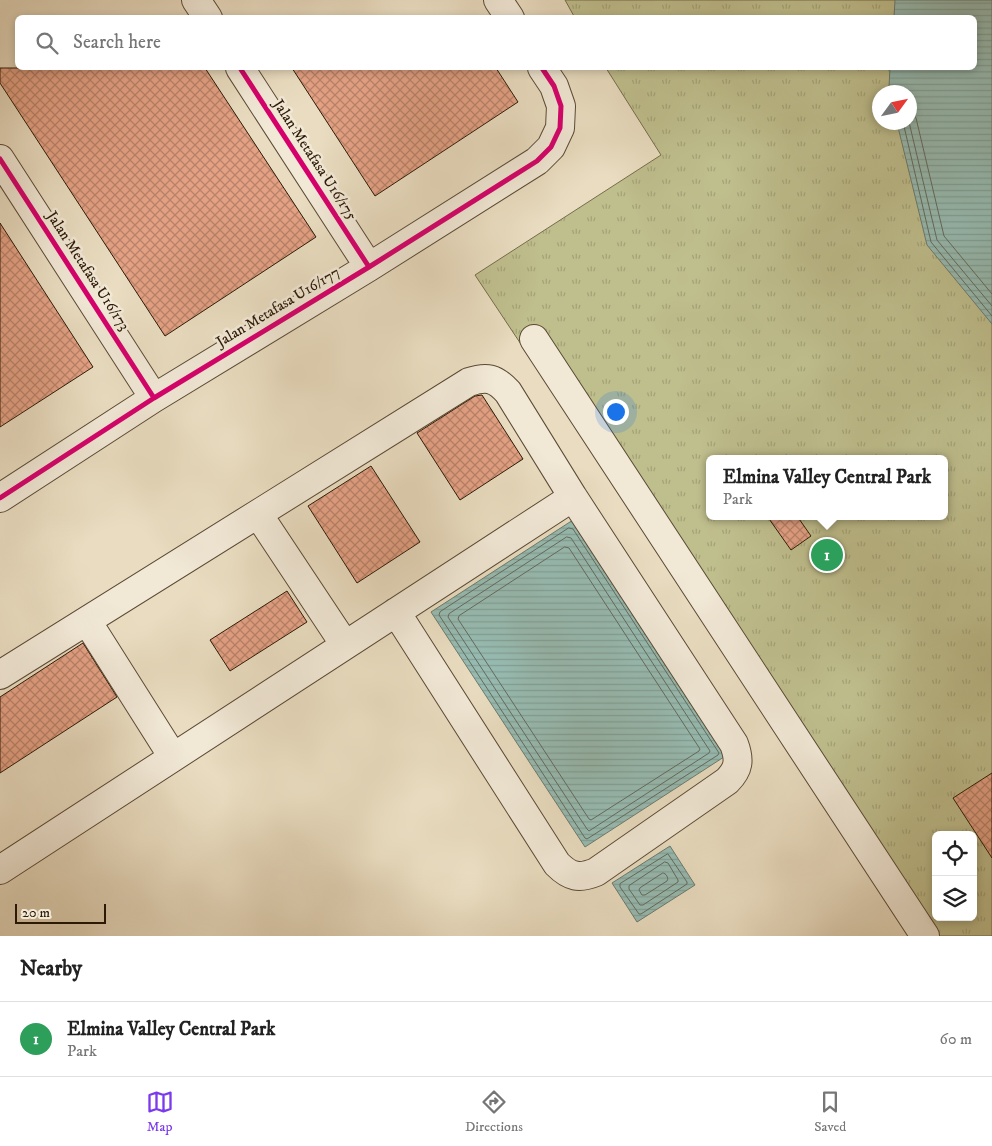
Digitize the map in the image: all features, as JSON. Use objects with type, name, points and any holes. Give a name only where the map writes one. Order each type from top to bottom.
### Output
[{"type":"street","points":[[196,0],[206,15]]},
{"type":"street","points":[[498,0],[508,15]]},
{"type":"street","name":"Jalan Metafasa U16/175","points":[[241,70],[369,267]]},
{"type":"street","name":"Jalan Metafasa U16/177","points":[[0,498],[154,398],[369,267],[537,161],[551,147],[560,128],[561,106],[554,86],[543,70]]},
{"type":"street","name":"Jalan Metafasa U16/173","points":[[0,159],[154,398]]},
{"type":"street","points":[[534,339],[925,936]]},
{"type":"street","points":[[0,675],[470,382],[480,378],[490,379],[500,384],[508,392],[573,497],[734,744],[738,753],[738,764],[734,774],[727,781],[596,872],[586,876],[575,876],[565,872],[557,864],[396,612]]},
{"type":"street","points":[[3,862],[173,757],[573,497]]},
{"type":"street","points":[[258,514],[345,645]]},
{"type":"street","points":[[87,621],[173,757]]},
{"type":"green space","points":[[565,0],[992,0],[992,936],[914,936],[475,275],[661,155],[607,70],[977,70],[977,15],[573,15]]},
{"type":"water","points":[[895,0],[992,0],[992,324],[927,245],[899,130],[917,130],[917,85],[889,85],[890,70],[977,70],[977,15],[894,15]]},
{"type":"water","points":[[573,520],[727,755],[585,847],[431,612]]},
{"type":"water","points":[[670,846],[695,885],[637,922],[612,883]]},
{"type":"building","points":[[0,68],[15,68],[15,70],[206,70],[316,237],[165,336],[0,83]]},
{"type":"building","points":[[293,70],[497,70],[518,102],[375,196]]},
{"type":"building","points":[[0,223],[93,367],[0,427]]},
{"type":"building","points":[[482,395],[523,459],[460,500],[417,433],[475,396]]},
{"type":"building","points":[[371,466],[420,542],[357,583],[308,506]]},
{"type":"building","points":[[770,520],[800,520],[811,536],[791,550]]},
{"type":"building","points":[[287,591],[307,622],[230,671],[210,640]]},
{"type":"building","points":[[83,643],[117,697],[0,773],[0,697]]},
{"type":"building","points":[[992,773],[992,858],[977,835],[977,831],[974,831],[953,798]]},
{"type":"cycle path","points":[[241,70],[369,267]]},
{"type":"cycle path","points":[[0,498],[154,398],[369,267],[537,161],[551,147],[560,128],[561,106],[554,86],[543,70]]},
{"type":"cycle path","points":[[0,159],[154,398]]},
{"type":"place","name":"Elmina Valley Central Park","points":[[827,555]]}]
